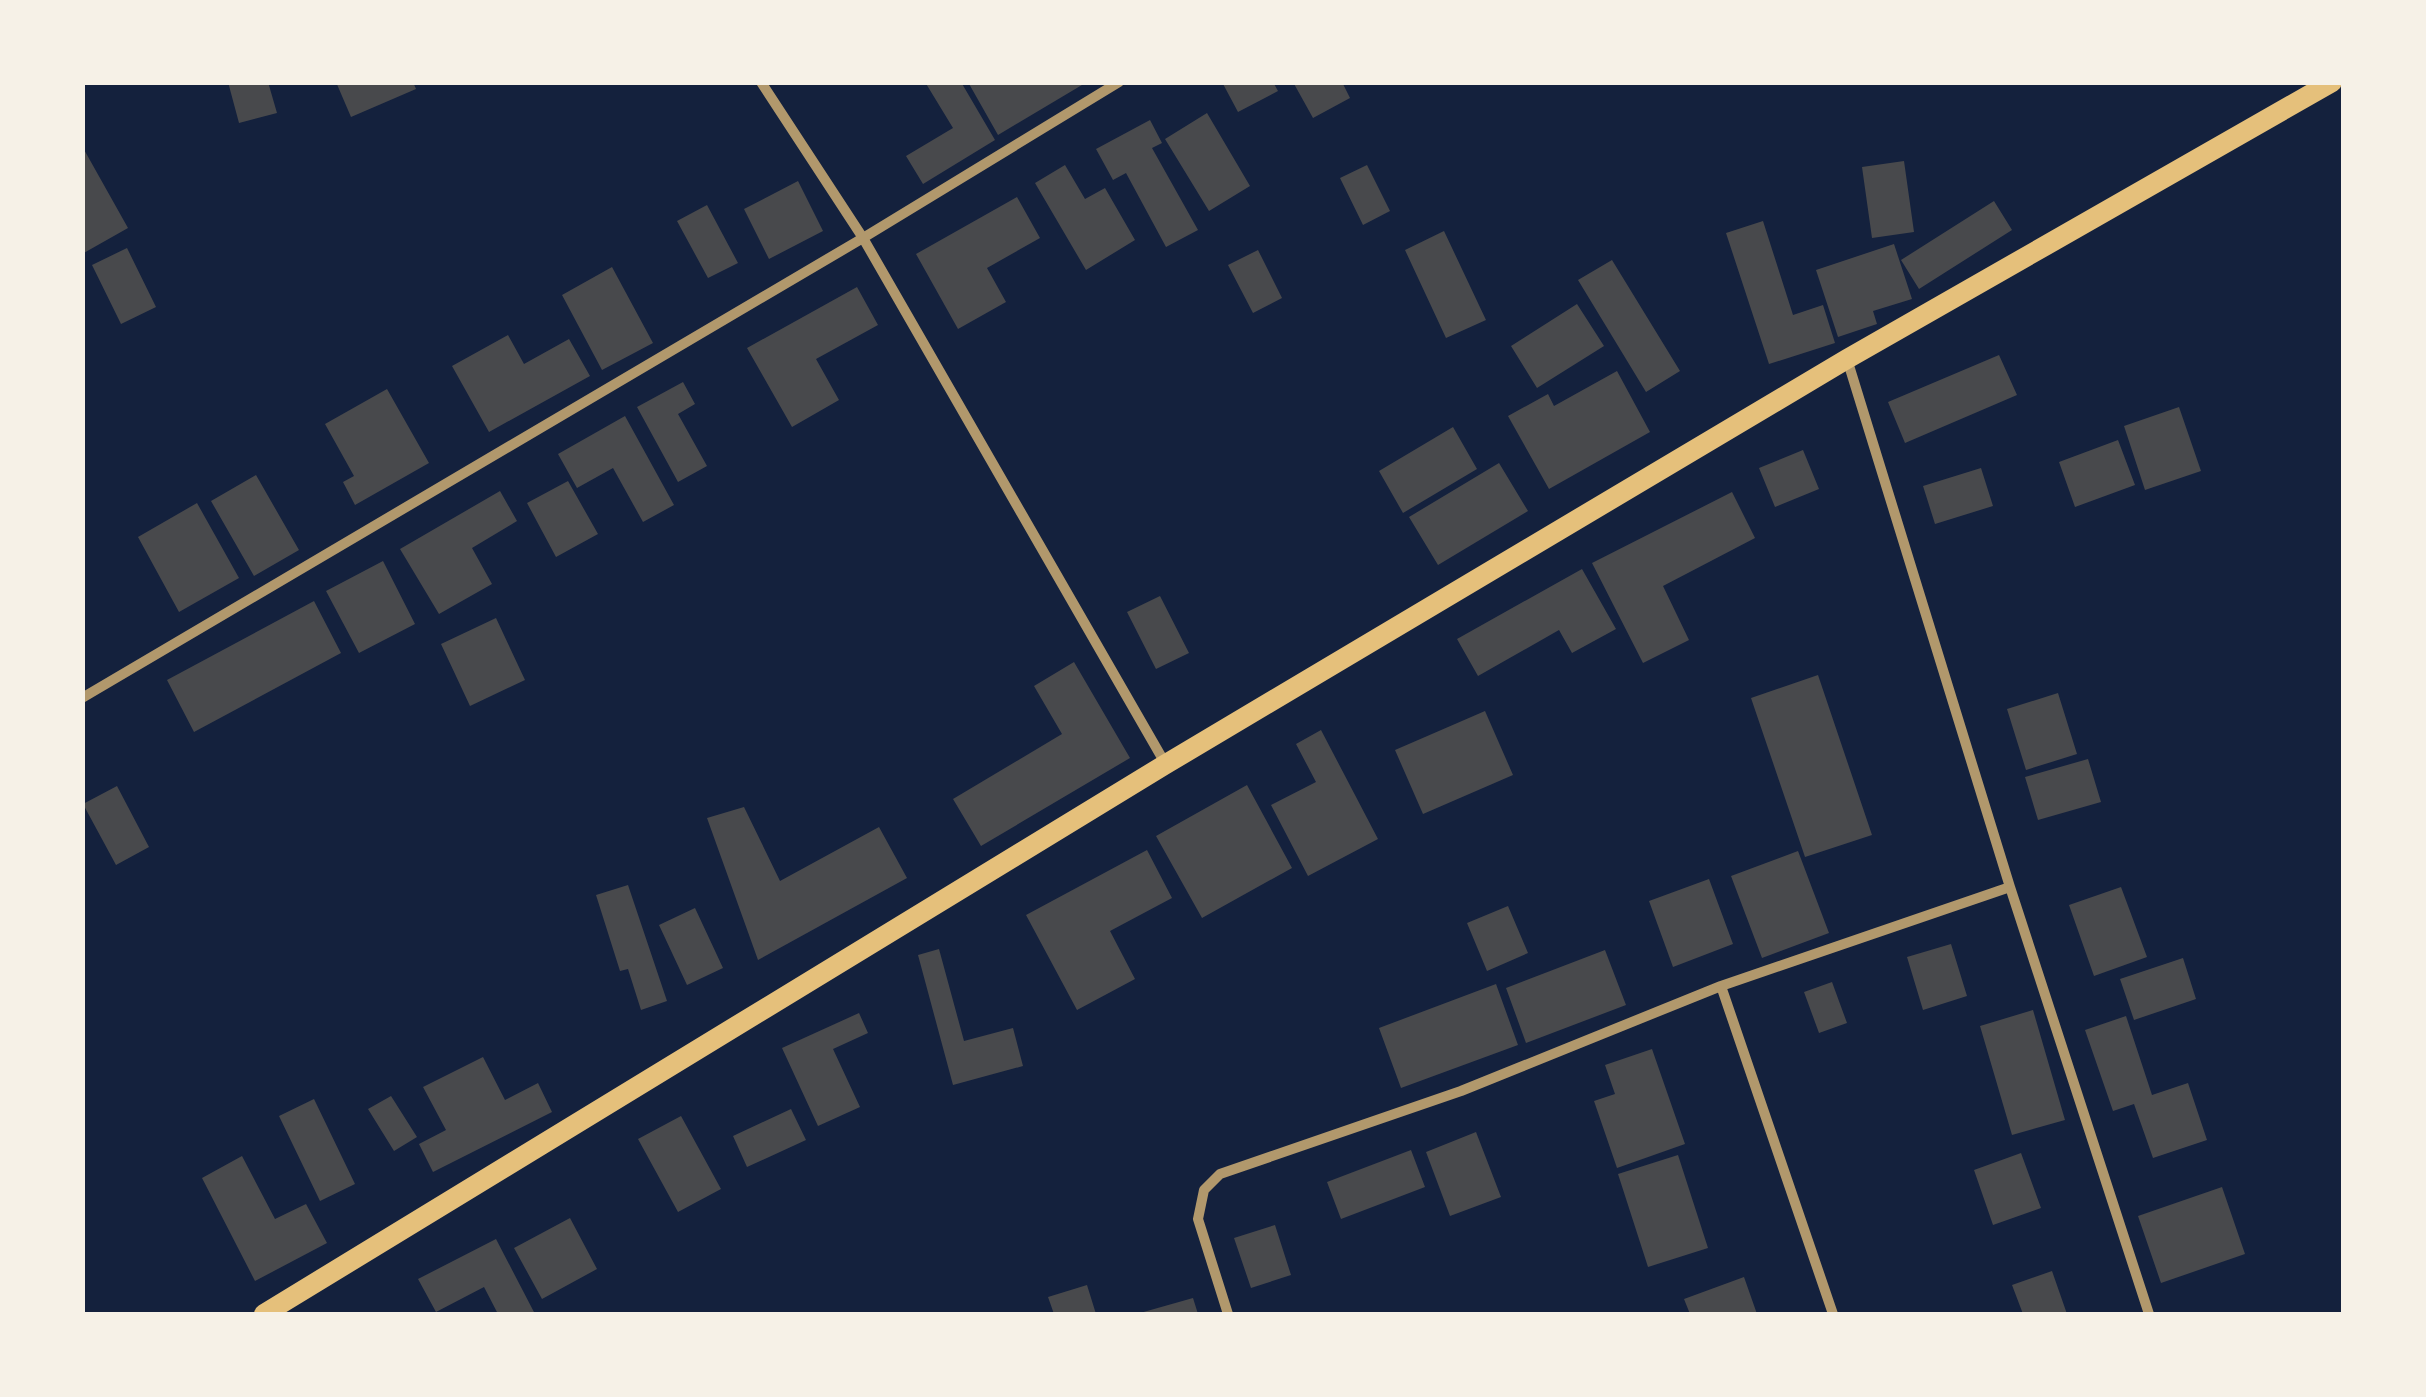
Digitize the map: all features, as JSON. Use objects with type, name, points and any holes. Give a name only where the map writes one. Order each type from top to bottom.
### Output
[{"type":"main road","points":[[264,1314],[1166,764],[1847,359],[2332,82]]},
{"type":"street","points":[[761,82],[863,238],[1166,764]]},
{"type":"street","points":[[82,698],[1120,82]]},
{"type":"street","points":[[1847,359],[2010,887],[2149,1314]]},
{"type":"street","points":[[1228,1314],[1198,1219],[1204,1190],[1220,1174],[1461,1091],[1720,986],[2010,887]]},
{"type":"street","points":[[1720,986],[1833,1314]]},
{"type":"building","points":[[228,82],[268,82],[277,113],[239,123]]},
{"type":"building","points":[[336,82],[413,82],[416,89],[351,117]]},
{"type":"building","points":[[925,82],[961,82],[995,140],[923,184],[906,156],[953,128]]},
{"type":"building","points":[[968,82],[1087,82],[998,135]]},
{"type":"building","points":[[1222,82],[1273,82],[1278,91],[1238,112]]},
{"type":"building","points":[[1293,82],[1342,82],[1350,98],[1313,118]]},
{"type":"building","points":[[1207,113],[1250,186],[1209,211],[1165,139]]},
{"type":"building","points":[[1150,120],[1162,143],[1152,148],[1198,230],[1166,247],[1126,173],[1113,180],[1096,149]]},
{"type":"building","points":[[82,146],[128,228],[82,254]]},
{"type":"building","points":[[1904,161],[1914,232],[1872,238],[1862,167]]},
{"type":"building","points":[[1065,165],[1085,199],[1105,188],[1135,240],[1086,270],[1035,183]]},
{"type":"building","points":[[1367,165],[1390,211],[1363,225],[1340,178]]},
{"type":"building","points":[[798,181],[823,231],[769,259],[744,209]]},
{"type":"building","points":[[1017,197],[1040,238],[987,268],[1006,302],[958,329],[916,254]]},
{"type":"building","points":[[1994,201],[2012,230],[1919,289],[1901,260]]},
{"type":"building","points":[[707,205],[738,263],[708,278],[677,221]]},
{"type":"building","points":[[1763,221],[1793,315],[1823,305],[1835,343],[1769,364],[1726,233]]},
{"type":"building","points":[[1444,231],[1486,320],[1446,338],[1405,250]]},
{"type":"building","points":[[1894,244],[1912,299],[1873,311],[1877,324],[1838,337],[1816,270]]},
{"type":"building","points":[[127,248],[156,307],[121,324],[92,265]]},
{"type":"building","points":[[1258,250],[1282,298],[1253,313],[1228,265]]},
{"type":"building","points":[[1612,260],[1680,371],[1646,392],[1578,280]]},
{"type":"building","points":[[612,267],[653,343],[602,370],[562,295]]},
{"type":"building","points":[[857,287],[878,325],[816,359],[839,400],[792,427],[747,348]]},
{"type":"building","points":[[1577,304],[1604,346],[1537,388],[1511,346]]},
{"type":"building","points":[[508,335],[524,364],[569,339],[590,376],[489,432],[452,366]]},
{"type":"building","points":[[1999,355],[2017,395],[1905,443],[1888,402]]},
{"type":"building","points":[[1617,371],[1650,432],[1549,489],[1508,416],[1548,394],[1554,406]]},
{"type":"building","points":[[683,382],[695,404],[678,414],[707,466],[678,482],[637,407]]},
{"type":"building","points":[[387,389],[429,463],[355,505],[343,482],[354,476],[325,424]]},
{"type":"building","points":[[2179,407],[2201,471],[2145,490],[2124,426]]},
{"type":"building","points":[[625,416],[674,505],[643,522],[613,468],[577,488],[558,454]]},
{"type":"building","points":[[1453,427],[1477,469],[1403,513],[1379,471]]},
{"type":"building","points":[[2118,440],[2135,485],[2075,507],[2059,462]]},
{"type":"building","points":[[1803,450],[1819,489],[1775,507],[1759,468]]},
{"type":"building","points":[[1499,463],[1528,511],[1438,565],[1409,517]]},
{"type":"building","points":[[1981,468],[1993,506],[1935,524],[1923,486]]},
{"type":"building","points":[[256,475],[299,550],[254,576],[211,501]]},
{"type":"building","points":[[568,481],[598,534],[556,557],[527,503]]},
{"type":"building","points":[[500,491],[517,521],[472,548],[492,584],[439,614],[400,549]]},
{"type":"building","points":[[1732,492],[1755,538],[1663,586],[1689,640],[1643,663],[1592,563]]},
{"type":"building","points":[[197,503],[239,578],[179,612],[138,537]]},
{"type":"building","points":[[383,561],[415,624],[359,653],[326,591]]},
{"type":"building","points":[[1582,569],[1616,629],[1572,653],[1559,630],[1478,676],[1457,639]]},
{"type":"building","points":[[1160,596],[1189,653],[1156,669],[1127,612]]},
{"type":"building","points":[[314,601],[341,653],[194,732],[167,680]]},
{"type":"building","points":[[496,618],[525,680],[470,706],[441,644]]},
{"type":"building","points":[[1074,662],[1130,758],[981,846],[953,799],[1062,734],[1034,686]]},
{"type":"building","points":[[1818,675],[1872,835],[1805,857],[1751,698]]},
{"type":"building","points":[[2058,693],[2077,754],[2026,770],[2007,709]]},
{"type":"building","points":[[1485,711],[1513,775],[1423,814],[1395,750]]},
{"type":"building","points":[[1321,730],[1378,839],[1308,876],[1271,805],[1316,782],[1296,744]]},
{"type":"building","points":[[2088,759],[2101,802],[2038,820],[2025,777]]},
{"type":"building","points":[[1247,785],[1292,868],[1202,918],[1156,836]]},
{"type":"building","points":[[117,786],[149,847],[116,865],[83,804]]},
{"type":"building","points":[[744,807],[780,881],[879,827],[907,878],[758,960],[707,818]]},
{"type":"building","points":[[1147,850],[1172,898],[1110,931],[1135,979],[1077,1010],[1026,915]]},
{"type":"building","points":[[1798,851],[1829,933],[1762,958],[1731,876]]},
{"type":"building","points":[[1709,879],[1733,944],[1673,967],[1649,901]]},
{"type":"building","points":[[628,885],[667,1001],[641,1010],[628,969],[620,971],[596,895]]},
{"type":"building","points":[[2121,887],[2147,957],[2094,976],[2069,905]]},
{"type":"building","points":[[1508,906],[1528,953],[1487,971],[1467,923]]},
{"type":"building","points":[[695,908],[723,968],[687,985],[659,925]]},
{"type":"building","points":[[1951,944],[1967,996],[1923,1010],[1907,957]]},
{"type":"building","points":[[939,949],[964,1041],[1013,1028],[1023,1066],[953,1085],[918,955]]},
{"type":"building","points":[[1605,950],[1626,1005],[1526,1043],[1506,988]]},
{"type":"building","points":[[2183,958],[2196,999],[2134,1020],[2120,979]]},
{"type":"building","points":[[1832,982],[1847,1023],[1819,1033],[1804,992]]},
{"type":"building","points":[[1496,984],[1518,1045],[1401,1088],[1379,1028]]},
{"type":"building","points":[[2033,1010],[2065,1120],[2012,1135],[1980,1026]]},
{"type":"building","points":[[859,1013],[868,1033],[833,1049],[860,1107],[818,1126],[782,1048]]},
{"type":"building","points":[[2126,1016],[2152,1095],[2188,1083],[2207,1140],[2153,1158],[2134,1104],[2113,1111],[2085,1030]]},
{"type":"building","points":[[1652,1049],[1685,1144],[1617,1168],[1594,1101],[1615,1094],[1605,1065]]},
{"type":"building","points":[[483,1057],[505,1100],[538,1083],[552,1112],[433,1172],[419,1144],[446,1130],[423,1087]]},
{"type":"building","points":[[391,1096],[417,1137],[394,1151],[368,1109]]},
{"type":"building","points":[[314,1099],[355,1184],[320,1201],[279,1116]]},
{"type":"building","points":[[791,1109],[806,1140],[747,1167],[733,1136]]},
{"type":"building","points":[[681,1116],[721,1189],[678,1212],[638,1139]]},
{"type":"building","points":[[1476,1132],[1501,1197],[1450,1216],[1426,1152]]},
{"type":"building","points":[[1411,1150],[1425,1187],[1341,1219],[1327,1182]]},
{"type":"building","points":[[2021,1153],[2041,1208],[1993,1225],[1974,1170]]},
{"type":"building","points":[[1678,1155],[1708,1248],[1648,1267],[1618,1174]]},
{"type":"building","points":[[242,1156],[275,1219],[306,1204],[327,1243],[255,1281],[202,1178]]},
{"type":"building","points":[[2222,1187],[2245,1254],[2161,1283],[2138,1216]]},
{"type":"building","points":[[570,1218],[597,1269],[542,1299],[514,1248]]},
{"type":"building","points":[[1275,1225],[1291,1275],[1251,1288],[1234,1238]]},
{"type":"building","points":[[496,1239],[535,1314],[498,1314],[484,1287],[436,1312],[418,1279]]},
{"type":"building","points":[[2052,1271],[2067,1314],[2023,1314],[2012,1285]]},
{"type":"building","points":[[1744,1277],[1757,1314],[1690,1314],[1684,1299]]},
{"type":"building","points":[[1087,1285],[1096,1314],[1054,1314],[1048,1297]]},
{"type":"building","points":[[1193,1298],[1198,1314],[1140,1313]]}]
